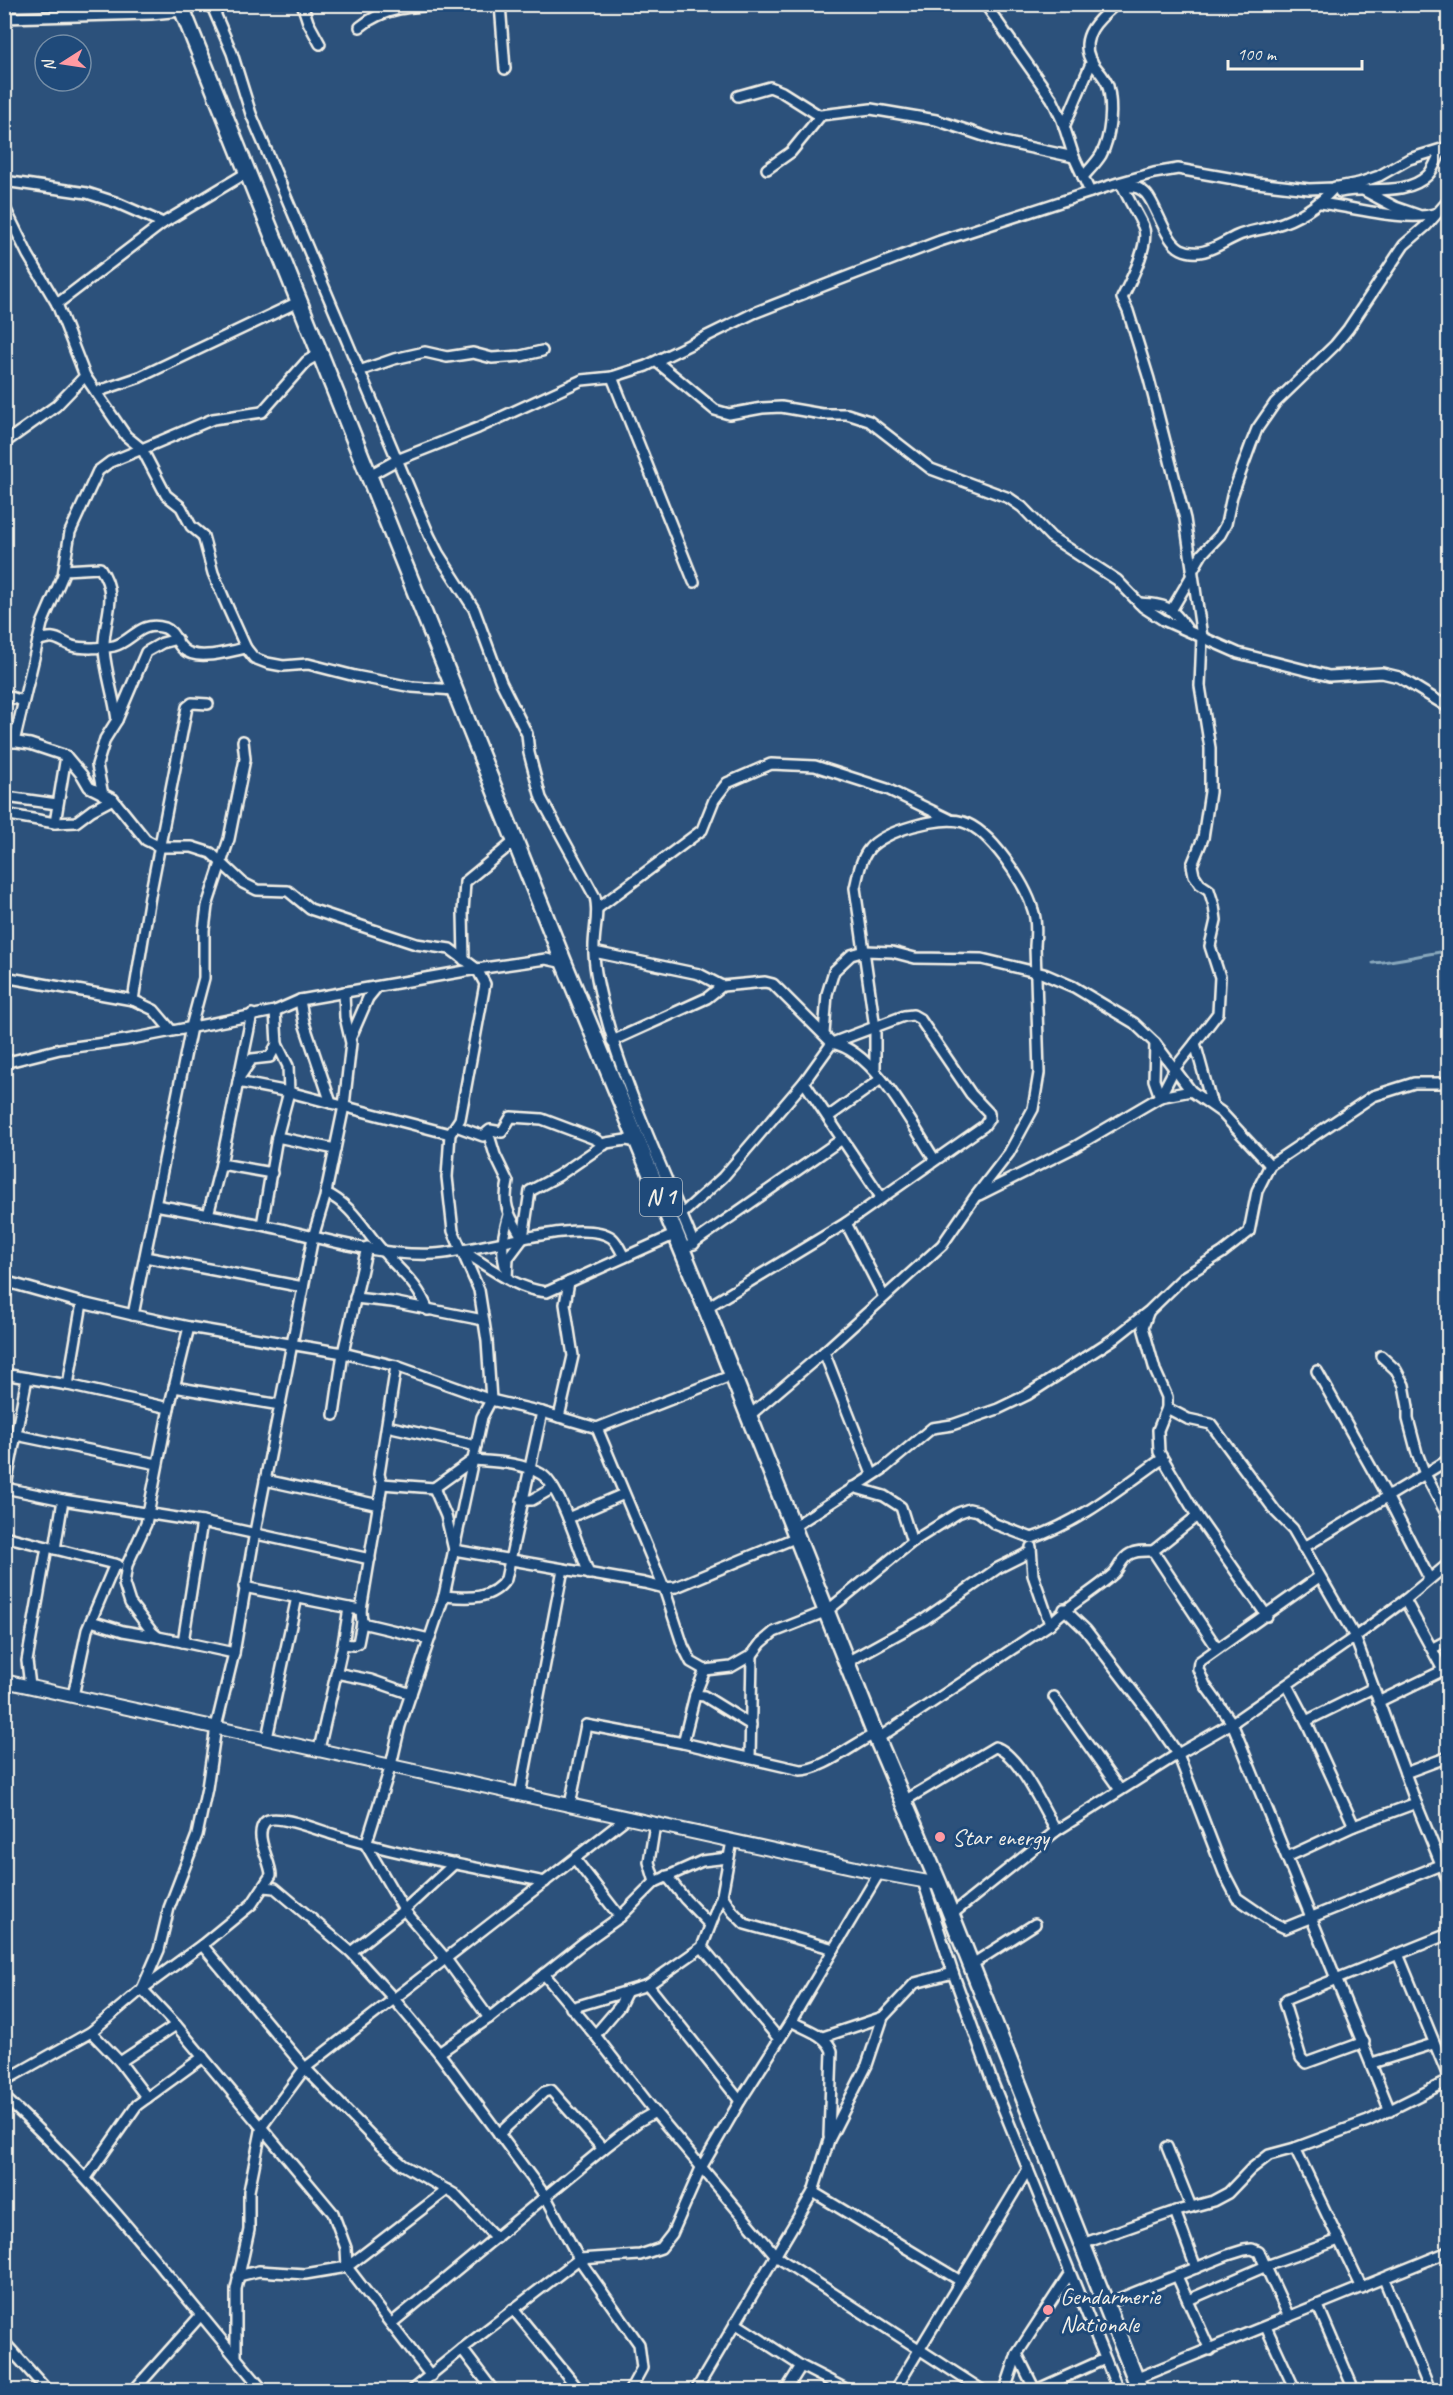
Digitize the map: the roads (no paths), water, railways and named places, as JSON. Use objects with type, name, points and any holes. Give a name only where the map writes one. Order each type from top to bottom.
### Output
[{"type":"highway","name":"N 1","points":[[181,8],[564,963],[676,1234],[688,1247],[706,1308],[876,1736],[939,1884],[1138,2385]]},
{"type":"street","points":[[226,4],[212,7],[232,53],[251,114],[438,553],[474,609],[501,682],[527,734],[529,753],[541,798],[590,884],[598,908],[594,927],[594,952],[601,998],[612,1041],[682,1214],[688,1247],[842,1139]]},
{"type":"street","points":[[302,4],[308,22],[320,44]]},
{"type":"street","points":[[360,27],[372,16],[393,11],[420,5],[458,4]]},
{"type":"street","points":[[500,4],[505,69]]},
{"type":"street","points":[[985,4],[1052,99],[1090,192]]},
{"type":"street","points":[[1083,177],[1102,153],[1110,119],[1108,86],[1104,75],[1092,61],[1088,45],[1089,33],[1096,22],[1116,4]]},
{"type":"street","points":[[4,18],[159,14],[181,8]]},
{"type":"street","points":[[1064,128],[1092,61]]},
{"type":"street","points":[[738,96],[770,87],[820,116],[872,110],[893,113],[936,120],[999,141],[1074,157]]},
{"type":"street","points":[[767,169],[791,152],[820,116]]},
{"type":"street","points":[[368,476],[398,460],[478,428],[582,380],[612,377],[657,362],[754,314],[813,290],[940,241],[1090,192],[1121,185],[1154,173],[1178,169],[1257,183],[1309,189],[1332,191],[1396,188],[1417,184],[1429,174],[1445,149]]},
{"type":"street","points":[[1121,185],[1136,187],[1148,196],[1155,213],[1179,249],[1196,254],[1238,235],[1296,217],[1321,202],[1332,191],[1379,176],[1408,159],[1445,149]]},
{"type":"street","points":[[57,304],[163,223],[248,172]]},
{"type":"street","points":[[4,181],[87,193],[115,202],[163,223]]},
{"type":"street","points":[[1121,185],[1144,228],[1142,250],[1122,298],[1131,321],[1166,442],[1185,519],[1202,637],[1200,686],[1210,748],[1210,792],[1203,838],[1192,865],[1194,875],[1200,885],[1209,890],[1214,906],[1216,920],[1210,946],[1220,977],[1218,1013],[1175,1068],[1160,1097]]},
{"type":"street","points":[[1363,190],[1395,207],[1422,216]]},
{"type":"street","points":[[1172,609],[1202,554],[1226,525],[1232,496],[1249,449],[1257,429],[1267,414],[1275,403],[1335,345],[1404,245],[1449,201]]},
{"type":"street","points":[[1321,202],[1364,211],[1414,217],[1439,212]]},
{"type":"street","points":[[4,206],[28,255],[57,304],[85,376],[126,436],[142,449],[166,495],[182,507],[191,525],[203,536],[213,573],[246,648],[254,657],[267,663],[295,667],[308,664],[412,687],[454,690]]},
{"type":"street","points":[[96,392],[140,377],[300,301]]},
{"type":"street","points":[[360,371],[394,359],[425,352],[447,357],[473,353],[492,358],[521,356],[542,351]]},
{"type":"street","points":[[321,353],[307,361],[262,412],[213,419],[110,462],[98,471],[70,532],[64,570],[42,624],[23,701],[9,741],[30,744],[66,756],[89,787],[113,800],[146,840],[160,847],[192,847],[211,853],[243,883],[257,890],[288,891],[310,909],[416,944],[450,949],[477,969],[485,984],[460,1119],[453,1130],[447,1177],[453,1231],[479,1290],[491,1400],[482,1417],[444,1596],[400,1726],[391,1765],[366,1845],[404,1910],[446,1959],[489,2018]]},
{"type":"street","points":[[657,362],[715,410],[729,414],[781,407],[822,414],[847,414],[869,421],[931,470],[958,478],[1014,502],[1051,537],[1117,580],[1139,603],[1162,620],[1238,653],[1329,676],[1382,673],[1400,677],[1449,707]]},
{"type":"street","points":[[4,443],[56,406],[85,376]]},
{"type":"street","points":[[612,377],[694,582]]},
{"type":"street","points":[[64,570],[100,568],[108,579],[111,602],[104,646],[117,720]]},
{"type":"street","points":[[1139,603],[1158,604],[1172,609],[1189,631]]},
{"type":"street","points":[[38,641],[50,637],[63,639],[72,646],[114,646],[138,630],[149,627],[165,628],[177,639],[182,648],[194,654],[246,648]]},
{"type":"street","points":[[103,795],[97,765],[105,739],[117,720],[147,652],[162,643],[177,639]]},
{"type":"street","points":[[4,695],[23,701]]},
{"type":"street","points":[[133,1000],[187,707],[192,703],[208,704]]},
{"type":"street","points":[[133,1315],[191,1027],[204,978],[204,930],[207,906],[229,839],[245,759],[243,741]]},
{"type":"street","points":[[55,823],[66,756]]},
{"type":"street","points":[[598,908],[702,830],[714,800],[727,783],[771,764],[815,766],[887,789],[949,819],[963,822],[979,830],[997,848],[1033,910],[1036,932],[1039,1073],[1033,1109],[1009,1154],[975,1197],[942,1245],[824,1352],[749,1416]]},
{"type":"street","points":[[57,804],[5,797],[4,812],[55,823],[76,822],[92,810],[113,800]]},
{"type":"street","points":[[875,1070],[875,1028],[855,888],[860,867],[869,849],[884,837],[909,826],[949,819]]},
{"type":"street","points":[[464,960],[465,882],[515,841]]},
{"type":"street","points":[[824,1034],[827,994],[834,970],[851,955],[865,951],[892,952],[915,958],[982,959],[1036,972],[1074,987],[1134,1023],[1155,1042],[1191,1091],[1212,1105],[1240,1131],[1270,1165]]},
{"type":"street","points":[[594,952],[699,974],[722,986],[765,982],[772,984],[832,1043],[848,1047],[875,1070],[935,1160]]},
{"type":"street","points":[[4,1062],[60,1048],[126,1040],[275,1011],[300,1000],[546,959],[564,963]]},
{"type":"street","points":[[4,977],[133,1000],[154,1010],[171,1030]]},
{"type":"street","points":[[612,1041],[707,998],[722,986]]},
{"type":"street","points":[[142,1989],[159,1950],[169,1908],[197,1835],[216,1727],[234,1653],[244,1587],[313,1237],[326,1193],[344,1106],[351,1038],[368,998],[377,987]]},
{"type":"street","points":[[344,993],[345,1017],[351,1038]]},
{"type":"street","points":[[300,1000],[304,1023],[331,1103]]},
{"type":"street","points":[[262,1225],[277,1137],[289,1092],[288,1066],[277,1044],[275,1011]]},
{"type":"street","points":[[208,1215],[252,1014]]},
{"type":"street","points":[[682,1214],[723,1177],[804,1082],[832,1043],[904,1016],[912,1015],[920,1018],[971,1094],[989,1113],[989,1119],[984,1126],[846,1223],[706,1308]]},
{"type":"street","points":[[1155,1042],[1155,1080],[1160,1097]]},
{"type":"street","points":[[1195,1043],[1212,1105]]},
{"type":"street","points":[[238,1080],[252,1059],[270,1057],[277,1044]]},
{"type":"street","points":[[828,1117],[881,1079]]},
{"type":"street","points":[[238,1080],[483,1136],[490,1130],[502,1132],[511,1117],[542,1119],[595,1139],[604,1145]]},
{"type":"street","points":[[323,1081],[344,1106]]},
{"type":"street","points":[[804,1082],[881,1197]]},
{"type":"street","points":[[454,1550],[663,1588],[676,1587],[795,1532],[853,1487],[883,1468],[932,1428],[952,1425],[998,1409],[1028,1395],[1115,1338],[1149,1311],[1185,1276],[1222,1253],[1249,1232],[1257,1191],[1270,1165],[1373,1096],[1414,1083],[1449,1083]]},
{"type":"street","points":[[975,1197],[1073,1148],[1160,1097],[1191,1091]]},
{"type":"street","points":[[488,1132],[495,1155],[508,1182],[504,1199],[509,1215],[523,1238]]},
{"type":"street","points":[[277,1137],[335,1149]]},
{"type":"street","points":[[508,1277],[508,1258],[523,1238],[530,1191],[558,1176],[604,1145],[626,1140],[638,1142]]},
{"type":"street","points":[[221,1164],[272,1173]]},
{"type":"street","points":[[326,1193],[346,1207],[419,1290],[428,1310]]},
{"type":"street","points":[[156,1205],[367,1247],[423,1254],[463,1251],[523,1238],[582,1230],[600,1232],[613,1239],[624,1257]]},
{"type":"street","points":[[508,1277],[502,1255],[509,1215]]},
{"type":"street","points":[[846,1223],[884,1297]]},
{"type":"street","points":[[463,1251],[534,1291],[547,1292],[676,1234]]},
{"type":"street","points":[[334,1415],[343,1353],[367,1247]]},
{"type":"street","points":[[145,1257],[303,1287]]},
{"type":"street","points":[[4,1281],[133,1315],[189,1327],[343,1353],[396,1366],[491,1400],[597,1428],[733,1375]]},
{"type":"street","points":[[558,1417],[573,1356],[565,1304],[569,1282]]},
{"type":"street","points":[[355,1298],[483,1320]]},
{"type":"street","points":[[68,1385],[82,1303]]},
{"type":"street","points":[[1149,1311],[1143,1327],[1155,1370],[1167,1397],[1167,1408],[1158,1430],[1162,1459],[1197,1516],[1267,1616]]},
{"type":"street","points":[[158,1637],[130,1603],[124,1584],[127,1565],[146,1524],[169,1408],[189,1327]]},
{"type":"street","points":[[824,1352],[872,1474]]},
{"type":"street","points":[[1381,1356],[1396,1370],[1404,1385],[1408,1419],[1425,1474],[1449,1517]]},
{"type":"street","points":[[343,1644],[358,1643],[362,1623],[361,1610],[379,1505],[382,1484],[379,1474],[396,1366]]},
{"type":"street","points":[[1317,1371],[1387,1496],[1429,1578]]},
{"type":"street","points":[[4,1374],[68,1385],[169,1408]]},
{"type":"street","points":[[27,1378],[5,1490],[149,1512],[255,1532],[370,1559]]},
{"type":"street","points":[[174,1387],[280,1405]]},
{"type":"street","points":[[1167,1408],[1188,1419],[1211,1424],[1276,1512],[1293,1529],[1355,1637],[1416,1803],[1445,1863],[1449,1881]]},
{"type":"street","points":[[444,1596],[470,1599],[480,1597],[499,1589],[506,1579],[542,1412]]},
{"type":"street","points":[[387,1426],[476,1446]]},
{"type":"street","points":[[597,1428],[663,1588],[683,1646],[691,1662],[705,1670],[731,1667],[752,1655],[774,1632],[827,1611],[912,1542],[958,1513],[969,1509],[978,1511],[994,1524],[1032,1538],[1049,1533],[1079,1517],[1162,1459]]},
{"type":"street","points":[[16,1435],[158,1464]]},
{"type":"street","points":[[382,1484],[434,1488],[473,1460],[515,1464],[528,1469],[549,1480],[568,1518],[589,1574]]},
{"type":"street","points":[[1303,1548],[1449,1460]]},
{"type":"street","points":[[265,1480],[379,1505]]},
{"type":"street","points":[[853,1487],[884,1496],[901,1507],[912,1542]]},
{"type":"street","points":[[434,1488],[446,1516],[454,1550]]},
{"type":"street","points":[[522,1500],[532,1500],[553,1488]]},
{"type":"street","points":[[568,1518],[624,1494]]},
{"type":"street","points":[[30,1686],[27,1661],[63,1500]]},
{"type":"street","points":[[570,1805],[586,1725],[683,1743],[789,1768],[808,1770],[876,1736],[1050,1624],[1064,1609],[1115,1574],[1122,1559],[1127,1555],[1139,1551],[1153,1551],[1197,1516]]},
{"type":"street","points":[[183,1642],[202,1522]]},
{"type":"street","points":[[4,1536],[127,1565]]},
{"type":"street","points":[[1032,1538],[1030,1552],[1033,1575],[1050,1624]]},
{"type":"street","points":[[1153,1551],[1216,1648]]},
{"type":"street","points":[[847,1662],[925,1619],[998,1568],[1030,1552]]},
{"type":"street","points":[[73,1696],[91,1621],[115,1564]]},
{"type":"street","points":[[951,1915],[1056,1831],[1178,1754],[1232,1723],[1355,1637],[1449,1564]]},
{"type":"street","points":[[520,1795],[563,1569]]},
{"type":"street","points":[[1319,1577],[1267,1616],[1216,1648],[1199,1662],[1198,1669],[1205,1685],[1232,1723],[1364,2042],[1390,2111]]},
{"type":"street","points":[[244,1587],[361,1610]]},
{"type":"street","points":[[267,1738],[297,1597]]},
{"type":"street","points":[[1378,1702],[1446,1674],[1405,1600]]},
{"type":"street","points":[[319,1749],[349,1608]]},
{"type":"street","points":[[1064,1609],[1086,1630],[1178,1754],[1224,1873],[1237,1898],[1272,1922],[1285,1928],[1445,1863]]},
{"type":"street","points":[[91,1621],[123,1631],[234,1653]]},
{"type":"street","points":[[362,1623],[429,1639]]},
{"type":"street","points":[[1433,1648],[1449,1640]]},
{"type":"street","points":[[750,1758],[752,1655]]},
{"type":"street","points":[[683,1743],[695,1695],[705,1670]]},
{"type":"street","points":[[336,1673],[372,1680],[411,1694]]},
{"type":"street","points":[[4,1681],[879,1874],[939,1884]]},
{"type":"street","points":[[1287,1685],[1354,1826]]},
{"type":"street","points":[[1306,1721],[1373,1688]]},
{"type":"street","points":[[695,1695],[704,1696],[751,1725]]},
{"type":"street","points":[[1054,1697],[1120,1790]]},
{"type":"street","points":[[904,1801],[995,1747],[1004,1749],[1018,1764],[1056,1831]]},
{"type":"street","points":[[1405,1773],[1449,1757]]},
{"type":"street","points":[[1287,1857],[1354,1826],[1416,1803]]},
{"type":"street","points":[[236,2358],[236,2289],[249,2230],[249,2191],[262,2126],[305,2068],[628,1817]]},
{"type":"street","points":[[4,2081],[91,2032],[142,1989],[202,1945],[252,1904],[271,1872],[262,1836],[263,1826],[269,1819],[292,1822],[366,1845],[545,1882]]},
{"type":"street","points":[[655,1824],[650,1862],[655,1882]]},
{"type":"street","points":[[571,2008],[648,1985],[702,1947],[722,1895],[732,1840]]},
{"type":"street","points":[[439,2053],[489,2018],[620,1917],[655,1882],[702,1861],[728,1858]]},
{"type":"street","points":[[575,1859],[620,1917]]},
{"type":"street","points":[[351,1952],[404,1910],[455,1863]]},
{"type":"street","points":[[412,2391],[462,2349],[579,2259],[640,2255],[662,2248],[672,2234],[701,2168],[879,1874]]},
{"type":"street","points":[[667,1876],[709,1924]]},
{"type":"street","points":[[923,1881],[992,2081],[1118,2391]]},
{"type":"street","points":[[264,1887],[275,1888],[351,1952],[394,1999],[439,2053],[546,2197],[579,2259],[639,2344],[642,2368],[630,2391]]},
{"type":"street","points":[[722,1895],[733,1912],[745,1924],[834,1949]]},
{"type":"street","points":[[971,1965],[1035,1924]]},
{"type":"street","points":[[1364,2042],[1306,2063],[1301,2058],[1284,2003],[1287,1999],[1337,1978],[1449,1934]]},
{"type":"street","points":[[202,1945],[305,2068],[381,2146],[403,2165],[454,2194],[496,2238]]},
{"type":"street","points":[[702,1947],[779,2039]]},
{"type":"street","points":[[1398,1954],[1433,2044],[1449,2076]]},
{"type":"street","points":[[696,2391],[813,2192],[829,2140],[867,2064],[883,2017],[915,1983],[953,1973]]},
{"type":"street","points":[[544,1974],[701,2168],[777,2256],[982,2391]]},
{"type":"street","points":[[648,1985],[740,2101]]},
{"type":"street","points":[[142,1989],[176,2025],[333,2212],[346,2248],[347,2268],[431,2376]]},
{"type":"street","points":[[595,2035],[619,2007],[627,1991]]},
{"type":"street","points":[[823,2037],[883,2017]]},
{"type":"street","points":[[791,2021],[823,2037],[829,2042],[832,2051],[829,2140]]},
{"type":"street","points":[[120,2062],[176,2025]]},
{"type":"street","points":[[91,2032],[120,2062],[147,2098]]},
{"type":"street","points":[[1372,2063],[1433,2044]]},
{"type":"street","points":[[86,2178],[137,2106],[203,2057]]},
{"type":"street","points":[[1082,2244],[1175,2211],[1213,2201],[1228,2193],[1251,2169],[1269,2155],[1295,2148],[1390,2111],[1449,2081]]},
{"type":"street","points":[[499,2134],[544,2091],[551,2090],[603,2149]]},
{"type":"street","points":[[4,2097],[48,2137],[86,2178],[263,2391]]},
{"type":"street","points":[[392,2323],[603,2149],[639,2121],[655,2112]]},
{"type":"street","points":[[1167,2147],[1191,2207]]},
{"type":"street","points":[[1295,2148],[1362,2288]]},
{"type":"street","points":[[895,2391],[959,2280],[1028,2169]]},
{"type":"street","points":[[238,2276],[259,2271],[305,2274],[347,2268],[447,2190]]},
{"type":"street","points":[[813,2192],[959,2280]]},
{"type":"street","points":[[1175,2211],[1196,2268]]},
{"type":"street","points":[[1188,2300],[1266,2266],[1339,2240]]},
{"type":"street","points":[[1106,2304],[1228,2255],[1252,2249],[1259,2252],[1289,2317]]},
{"type":"street","points":[[1138,2385],[1210,2349],[1448,2253]]},
{"type":"street","points":[[1005,2391],[1017,2354],[1070,2273]]},
{"type":"street","points":[[1177,2276],[1210,2349]]},
{"type":"street","points":[[1384,2279],[1430,2391]]},
{"type":"street","points":[[1318,2306],[1354,2391]]},
{"type":"street","points":[[513,2309],[579,2391]]},
{"type":"street","points":[[134,2391],[201,2315]]},
{"type":"street","points":[[735,2323],[801,2366],[848,2391]]},
{"type":"street","points":[[1266,2327],[1295,2391]]},
{"type":"street","points":[[4,2342],[47,2391]]},
{"type":"street","points":[[462,2349],[493,2391]]},
{"type":"street","points":[[1017,2354],[1036,2391],[1106,2359]]},
{"type":"street","points":[[786,2391],[801,2366]]},
{"type":"waterway","points":[[1373,963],[1448,951]]},
{"type":"place","name":"Star energy","points":[[940,1837]]},
{"type":"place","name":"Gendarmerie Nationale","points":[[1048,2310]]}]
